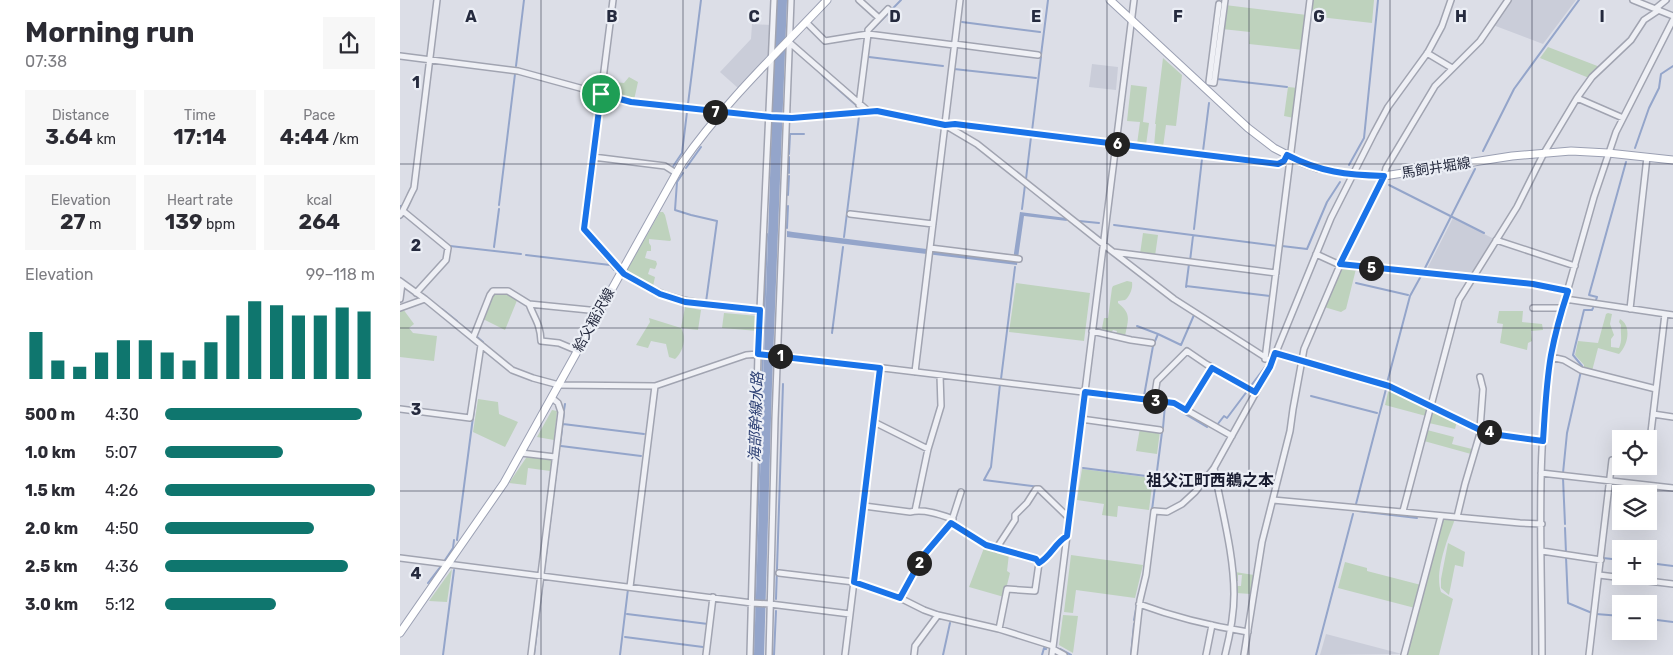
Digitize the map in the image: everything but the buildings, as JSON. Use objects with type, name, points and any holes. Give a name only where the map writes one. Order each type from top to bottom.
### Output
[{"type":"main road","name":"給父稲沢線","points":[[400,633],[450,564],[504,482],[676,173],[698,140],[827,0]]},
{"type":"main road","name":"馬飼井堀線","points":[[1110,0],[1248,128],[1274,148],[1317,168],[1353,175],[1384,176],[1544,152],[1608,153],[1673,160]]},
{"type":"street","points":[[416,293],[446,260],[448,248],[402,209],[414,188],[437,0]]},
{"type":"street","points":[[613,0],[584,229],[624,274],[660,294],[685,302],[760,310]]},
{"type":"street","points":[[750,655],[760,310],[773,57],[774,0]]},
{"type":"street","points":[[768,655],[776,355],[791,0]]},
{"type":"street","points":[[859,0],[879,18]]},
{"type":"street","points":[[915,372],[960,0]]},
{"type":"street","points":[[1053,650],[1134,0]]},
{"type":"street","points":[[1207,90],[1214,83],[1225,0]]},
{"type":"street","points":[[1265,359],[1310,0]]},
{"type":"street","points":[[1134,655],[1139,604],[1146,575],[1154,511],[1168,512],[1182,504],[1195,492],[1214,468],[1270,367],[1331,218],[1388,107],[1427,53],[1442,26],[1451,0]]},
{"type":"street","points":[[1244,655],[1262,542],[1290,431],[1304,349],[1340,264],[1384,176],[1386,168],[1434,86],[1480,40],[1508,0]]},
{"type":"street","points":[[1542,655],[1541,473],[1551,357],[1565,299],[1608,153],[1623,118],[1673,18],[1633,0]]},
{"type":"street","points":[[1403,511],[1459,300],[1517,207],[1544,152],[1577,98],[1592,77],[1631,40],[1644,20],[1666,0]]},
{"type":"street","points":[[1212,83],[1210,82],[1219,4]]},
{"type":"street","points":[[859,105],[868,30],[888,9]]},
{"type":"street","points":[[806,22],[825,41],[868,34],[1038,55]]},
{"type":"street","points":[[789,42],[868,111]]},
{"type":"street","points":[[1427,53],[1452,68]]},
{"type":"street","points":[[400,56],[518,71],[631,102],[785,118],[877,111],[945,125],[955,124],[1290,167]]},
{"type":"street","points":[[1577,98],[1623,118]]},
{"type":"street","points":[[945,125],[977,144],[1174,299],[1271,362]]},
{"type":"street","points":[[593,156],[665,166],[676,173]]},
{"type":"street","points":[[1278,164],[1289,156]]},
{"type":"street","points":[[1630,308],[1647,158]]},
{"type":"street","points":[[850,214],[933,224]]},
{"type":"street","points":[[1496,240],[1575,266]]},
{"type":"street","points":[[930,251],[1017,259]]},
{"type":"street","points":[[1113,252],[1276,273]]},
{"type":"street","points":[[1316,254],[1340,264],[1533,284],[1568,291]]},
{"type":"street","points":[[401,282],[425,299],[512,370],[559,385],[655,386],[746,355],[776,355],[1174,403],[1232,436]]},
{"type":"street","points":[[400,299],[401,282]]},
{"type":"street","points":[[472,338],[490,295],[494,292],[508,291],[529,304],[599,311]]},
{"type":"street","points":[[400,308],[425,299]]},
{"type":"street","points":[[1565,299],[1673,315]]},
{"type":"street","points":[[529,304],[538,322],[541,342],[559,343],[578,351]]},
{"type":"street","points":[[1533,308],[1563,308]]},
{"type":"street","points":[[1651,430],[1665,314]]},
{"type":"street","points":[[1092,331],[1152,343]]},
{"type":"street","points":[[400,409],[470,418],[481,345]]},
{"type":"street","points":[[1154,400],[1157,381],[1188,351],[1212,368],[1255,392]]},
{"type":"street","points":[[1275,353],[1389,386],[1480,430],[1499,435],[1543,441]]},
{"type":"street","points":[[1551,357],[1564,360],[1581,370],[1656,389]]},
{"type":"street","points":[[845,655],[880,368]]},
{"type":"street","points":[[1186,410],[1212,368]]},
{"type":"street","points":[[915,511],[928,449],[941,406],[940,375]]},
{"type":"street","points":[[1457,517],[1480,430],[1484,389],[1480,377]]},
{"type":"street","points":[[630,587],[655,386]]},
{"type":"street","points":[[531,655],[561,412],[558,403],[552,398]]},
{"type":"street","points":[[1653,414],[1673,417]]},
{"type":"street","points":[[1081,419],[1160,430]]},
{"type":"street","points":[[874,422],[928,449]]},
{"type":"street","points":[[521,453],[556,456]]},
{"type":"street","points":[[1589,655],[1612,460]]},
{"type":"street","points":[[1214,468],[1231,558],[1234,586],[1231,629],[1225,655]]},
{"type":"street","points":[[1541,473],[1673,488]]},
{"type":"street","points":[[996,550],[1015,520],[1015,515],[1027,503],[1036,489],[1039,489],[1069,518]]},
{"type":"street","points":[[900,598],[923,556],[952,521],[961,492]]},
{"type":"street","points":[[1274,500],[1542,524]]},
{"type":"street","points":[[864,506],[910,512],[936,513],[952,521],[996,550],[1036,559],[1039,563]]},
{"type":"street","points":[[1404,655],[1441,516]]},
{"type":"street","points":[[999,629],[1007,589],[1035,591],[1039,563],[1047,558],[1061,539],[1067,536]]},
{"type":"street","points":[[1542,551],[1601,560]]},
{"type":"street","points":[[400,558],[850,614]]},
{"type":"street","points":[[779,573],[854,582],[900,598],[938,615],[1043,641],[1053,650],[1064,655]]},
{"type":"street","points":[[1599,575],[1673,584]]},
{"type":"street","points":[[706,655],[713,597]]},
{"type":"street","points":[[1139,604],[1163,613],[1248,632]]},
{"type":"street","points":[[914,655],[915,646],[938,615]]},
{"type":"street","points":[[1206,655],[1212,625]]},
{"type":"shaded area","points":[[1511,0],[1576,0],[1543,44],[1493,25]]},
{"type":"shaded area","points":[[752,24],[771,25],[770,55],[738,88],[720,72],[751,39]]},
{"type":"shaded area","points":[[1092,64],[1118,67],[1116,90],[1089,87]]},
{"type":"shaded area","points":[[1453,218],[1494,239],[1472,275],[1426,271]]},
{"type":"shaded area","points":[[1326,634],[1402,654],[1320,655]]},
{"type":"green space","points":[[1312,0],[1374,0],[1372,23],[1311,16]]},
{"type":"green space","points":[[1225,5],[1307,15],[1303,50],[1249,44],[1250,32],[1222,29]]},
{"type":"green space","points":[[1548,47],[1600,67],[1589,78],[1540,58]]},
{"type":"green space","points":[[1163,58],[1182,75],[1176,126],[1166,125],[1163,147],[1154,146]]},
{"type":"green space","points":[[629,77],[638,82],[634,100],[605,92],[605,81],[624,83]]},
{"type":"green space","points":[[1131,85],[1147,87],[1143,122],[1149,123],[1146,145],[1137,144],[1140,122],[1127,121]]},
{"type":"green space","points":[[1288,87],[1298,88],[1294,118],[1284,116]]},
{"type":"green space","points":[[660,212],[663,212],[665,215],[671,240],[649,239],[651,251],[647,251],[645,258],[656,261],[657,264],[655,269],[650,268],[648,274],[655,277],[653,286],[650,286],[628,273],[627,270]]},
{"type":"green space","points":[[1143,233],[1158,235],[1155,256],[1140,254]]},
{"type":"green space","points":[[1342,267],[1356,269],[1346,309],[1341,312],[1324,307]]},
{"type":"green space","points":[[1127,281],[1132,282],[1131,292],[1125,300],[1118,301],[1128,318],[1125,336],[1116,335],[1117,331],[1113,330],[1111,333],[1103,331],[1104,318],[1108,318],[1112,288]]},
{"type":"green space","points":[[1016,283],[1090,293],[1084,341],[1009,332]]},
{"type":"green space","points":[[508,292],[518,298],[505,330],[482,317],[491,296],[495,293]]},
{"type":"green space","points":[[685,307],[701,310],[698,330],[681,328]]},
{"type":"green space","points":[[403,309],[414,324],[409,328],[413,333],[437,336],[434,361],[400,357],[400,310]]},
{"type":"green space","points":[[1499,311],[1523,311],[1522,322],[1542,324],[1543,330],[1531,331],[1532,341],[1528,343],[1527,350],[1500,343],[1503,324],[1497,323]]},
{"type":"green space","points":[[724,313],[758,316],[758,331],[722,328]]},
{"type":"green space","points":[[1606,314],[1612,314],[1610,324],[1614,335],[1611,339],[1611,347],[1619,348],[1620,345],[1620,319],[1624,322],[1627,331],[1625,346],[1619,354],[1598,348],[1592,371],[1584,369],[1584,365],[1575,355],[1578,341],[1598,343]]},
{"type":"green space","points":[[649,318],[681,328],[684,336],[683,345],[675,359],[669,357],[666,344],[651,341],[648,348],[636,345],[650,322]]},
{"type":"green space","points":[[1389,388],[1428,407],[1426,416],[1385,405]]},
{"type":"green space","points":[[478,399],[498,402],[499,414],[518,422],[505,447],[473,432]]},
{"type":"green space","points":[[552,410],[557,411],[554,440],[537,437]]},
{"type":"green space","points":[[1432,410],[1457,421],[1455,429],[1429,423]]},
{"type":"green space","points":[[1140,428],[1160,431],[1157,454],[1136,451]]},
{"type":"green space","points":[[1427,430],[1454,437],[1452,444],[1472,449],[1471,454],[1424,441]]},
{"type":"green space","points":[[528,455],[552,458],[550,471],[528,468],[526,485],[509,483]]},
{"type":"green space","points":[[1082,469],[1153,478],[1149,510],[1118,506],[1117,517],[1102,515],[1104,504],[1077,500]]},
{"type":"green space","points":[[1443,518],[1455,519],[1443,555],[1439,584],[1441,592],[1453,599],[1439,655],[1407,655]]},
{"type":"green space","points":[[1448,543],[1465,552],[1463,567],[1455,565],[1449,595],[1441,588]]},
{"type":"green space","points":[[984,548],[1009,554],[1007,571],[1010,573],[1004,597],[969,587]]},
{"type":"green space","points":[[1071,555],[1143,565],[1135,598],[1076,590],[1073,613],[1064,612]]},
{"type":"green space","points":[[1345,562],[1367,568],[1367,571],[1421,585],[1415,608],[1338,588]]},
{"type":"green space","points":[[452,569],[447,602],[429,601]]},
{"type":"green space","points":[[1235,572],[1254,575],[1251,594],[1236,593],[1236,586],[1241,586],[1242,575],[1238,575],[1238,581],[1235,581]]},
{"type":"green space","points":[[1063,615],[1078,616],[1073,653],[1059,645]]},
{"type":"water","points":[[776,0],[787,0],[772,384],[764,655],[754,655]]},
{"type":"water","points":[[1020,212],[1066,218],[1067,221],[1024,216],[1017,265],[787,237],[787,231],[1013,260]]},
{"type":"waterway","points":[[516,66],[524,0]]},
{"type":"waterway","points":[[688,104],[701,0]]},
{"type":"waterway","points":[[873,29],[901,0]]},
{"type":"waterway","points":[[1041,55],[1048,0]]},
{"type":"waterway","points":[[1215,55],[1222,0]]},
{"type":"waterway","points":[[1349,165],[1364,138],[1378,0]]},
{"type":"waterway","points":[[1483,151],[1514,89],[1579,0]]},
{"type":"waterway","points":[[962,22],[1040,32]]},
{"type":"waterway","points":[[869,57],[943,66]]},
{"type":"waterway","points":[[1032,131],[1041,57]]},
{"type":"waterway","points":[[1635,148],[1649,108],[1659,88],[1661,74],[1673,66]]},
{"type":"waterway","points":[[954,69],[1036,78]]},
{"type":"waterway","points":[[499,205],[515,74]]},
{"type":"waterway","points":[[822,75],[857,106]]},
{"type":"waterway","points":[[1217,79],[1287,87]]},
{"type":"waterway","points":[[1203,151],[1209,103]]},
{"type":"waterway","points":[[672,168],[682,153],[687,112]]},
{"type":"waterway","points":[[844,237],[859,116]]},
{"type":"waterway","points":[[789,154],[790,134],[804,134]]},
{"type":"waterway","points":[[1026,179],[1031,137]]},
{"type":"waterway","points":[[686,168],[701,147]]},
{"type":"waterway","points":[[789,157],[789,173]]},
{"type":"waterway","points":[[1194,229],[1202,159]]},
{"type":"waterway","points":[[1596,300],[1597,297],[1589,295],[1626,162]]},
{"type":"waterway","points":[[1424,270],[1475,169]]},
{"type":"waterway","points":[[683,173],[677,182],[675,210],[717,221],[706,302]]},
{"type":"waterway","points":[[788,195],[789,176]]},
{"type":"waterway","points":[[1282,246],[1307,249],[1327,202],[1340,182]]},
{"type":"waterway","points":[[1022,209],[1025,185]]},
{"type":"waterway","points":[[1389,185],[1484,233]]},
{"type":"waterway","points":[[787,228],[788,206]]},
{"type":"waterway","points":[[494,247],[499,209]]},
{"type":"waterway","points":[[415,218],[423,224]]},
{"type":"waterway","points":[[1079,221],[1099,223]]},
{"type":"waterway","points":[[424,225],[446,243]]},
{"type":"waterway","points":[[1114,225],[1277,246]]},
{"type":"waterway","name":"海部幹線水路","points":[[753,655],[767,234]]},
{"type":"waterway","points":[[1190,261],[1193,236]]},
{"type":"waterway","points":[[450,246],[521,254]]},
{"type":"waterway","points":[[832,333],[843,247]]},
{"type":"waterway","points":[[526,255],[610,265],[614,270]]},
{"type":"waterway","points":[[1186,287],[1189,264]]},
{"type":"waterway","points":[[1001,379],[1015,267]]},
{"type":"waterway","points":[[1387,383],[1410,296],[1421,276]]},
{"type":"waterway","points":[[625,278],[649,292]]},
{"type":"waterway","points":[[1356,283],[1408,295]]},
{"type":"waterway","points":[[1186,286],[1270,296]]},
{"type":"waterway","points":[[652,294],[657,296]]},
{"type":"waterway","points":[[659,297],[670,300]]},
{"type":"waterway","points":[[672,301],[688,305]]},
{"type":"waterway","points":[[709,307],[757,314]]},
{"type":"waterway","points":[[1582,367],[1573,355],[1584,310],[1592,310],[1593,308]]},
{"type":"waterway","points":[[442,309],[457,321]]},
{"type":"waterway","points":[[1144,396],[1153,346],[1158,334],[1181,345],[1194,315]]},
{"type":"waterway","points":[[460,324],[471,333]]},
{"type":"waterway","points":[[1137,326],[1158,334]]},
{"type":"waterway","points":[[476,336],[483,342]]},
{"type":"waterway","points":[[1250,387],[1265,367]]},
{"type":"waterway","points":[[1563,473],[1567,433],[1581,371]]},
{"type":"waterway","points":[[776,599],[783,384]]},
{"type":"waterway","points":[[1000,384],[991,467],[984,480],[1040,487]]},
{"type":"waterway","points":[[1356,504],[1386,389]]},
{"type":"waterway","points":[[1217,425],[1224,416],[1227,418],[1248,390]]},
{"type":"waterway","points":[[457,540],[476,394]]},
{"type":"waterway","points":[[1311,396],[1377,413]]},
{"type":"waterway","points":[[1142,403],[1165,405],[1163,428]]},
{"type":"waterway","points":[[564,410],[565,404]]},
{"type":"waterway","points":[[1169,406],[1207,427]]},
{"type":"waterway","points":[[560,446],[564,412]]},
{"type":"waterway","points":[[563,424],[644,434]]},
{"type":"waterway","points":[[1152,510],[1162,432]]},
{"type":"waterway","points":[[561,446],[641,456]]},
{"type":"waterway","points":[[544,571],[559,449]]},
{"type":"waterway","points":[[1083,468],[1154,477]]},
{"type":"waterway","points":[[1563,478],[1565,524]]},
{"type":"waterway","points":[[1358,511],[1417,518]]},
{"type":"waterway","points":[[1316,655],[1353,514]]},
{"type":"waterway","points":[[1565,528],[1566,553]]},
{"type":"waterway","points":[[445,560],[453,548],[454,540]]},
{"type":"waterway","points":[[1566,557],[1568,603],[1592,613]]},
{"type":"waterway","points":[[1603,558],[1612,559]]},
{"type":"waterway","points":[[1657,564],[1673,566]]},
{"type":"waterway","points":[[428,583],[441,566]]},
{"type":"waterway","points":[[443,655],[454,570]]},
{"type":"waterway","points":[[534,655],[543,579]]},
{"type":"waterway","points":[[620,655],[628,589]]},
{"type":"waterway","points":[[1134,620],[1139,593]]},
{"type":"waterway","points":[[774,655],[776,611]]},
{"type":"waterway","points":[[627,614],[708,624]]},
{"type":"waterway","points":[[1596,614],[1612,615]]},
{"type":"waterway","points":[[1657,620],[1673,622]]},
{"type":"waterway","points":[[943,655],[950,623]]},
{"type":"waterway","points":[[1131,655],[1134,624]]},
{"type":"waterway","points":[[625,637],[703,647]]},
{"type":"waterway","points":[[1042,655],[1044,648],[1046,649]]},
{"type":"waterway","points":[[1060,649],[1071,655]]},
{"type":"district","name":"祖父江町西鵜之本","points":[[1210,480]]},
{"type":"route","points":[[601,94],[631,102],[771,117],[792,118],[877,111],[945,125],[955,124],[1278,164],[1284,161],[1287,155],[1303,163],[1335,173],[1384,176],[1340,264],[1533,284],[1568,291],[1556,331],[1551,357],[1543,441],[1499,435],[1480,430],[1389,386],[1275,353],[1270,367],[1255,392],[1212,368],[1186,410],[1174,403],[1085,392],[1067,536],[1061,539],[1047,558],[1039,563],[1036,559],[996,550],[951,523],[923,556],[900,598],[854,582],[880,368],[758,354],[760,310],[685,302],[660,294],[624,274],[584,229],[601,94]]}]
